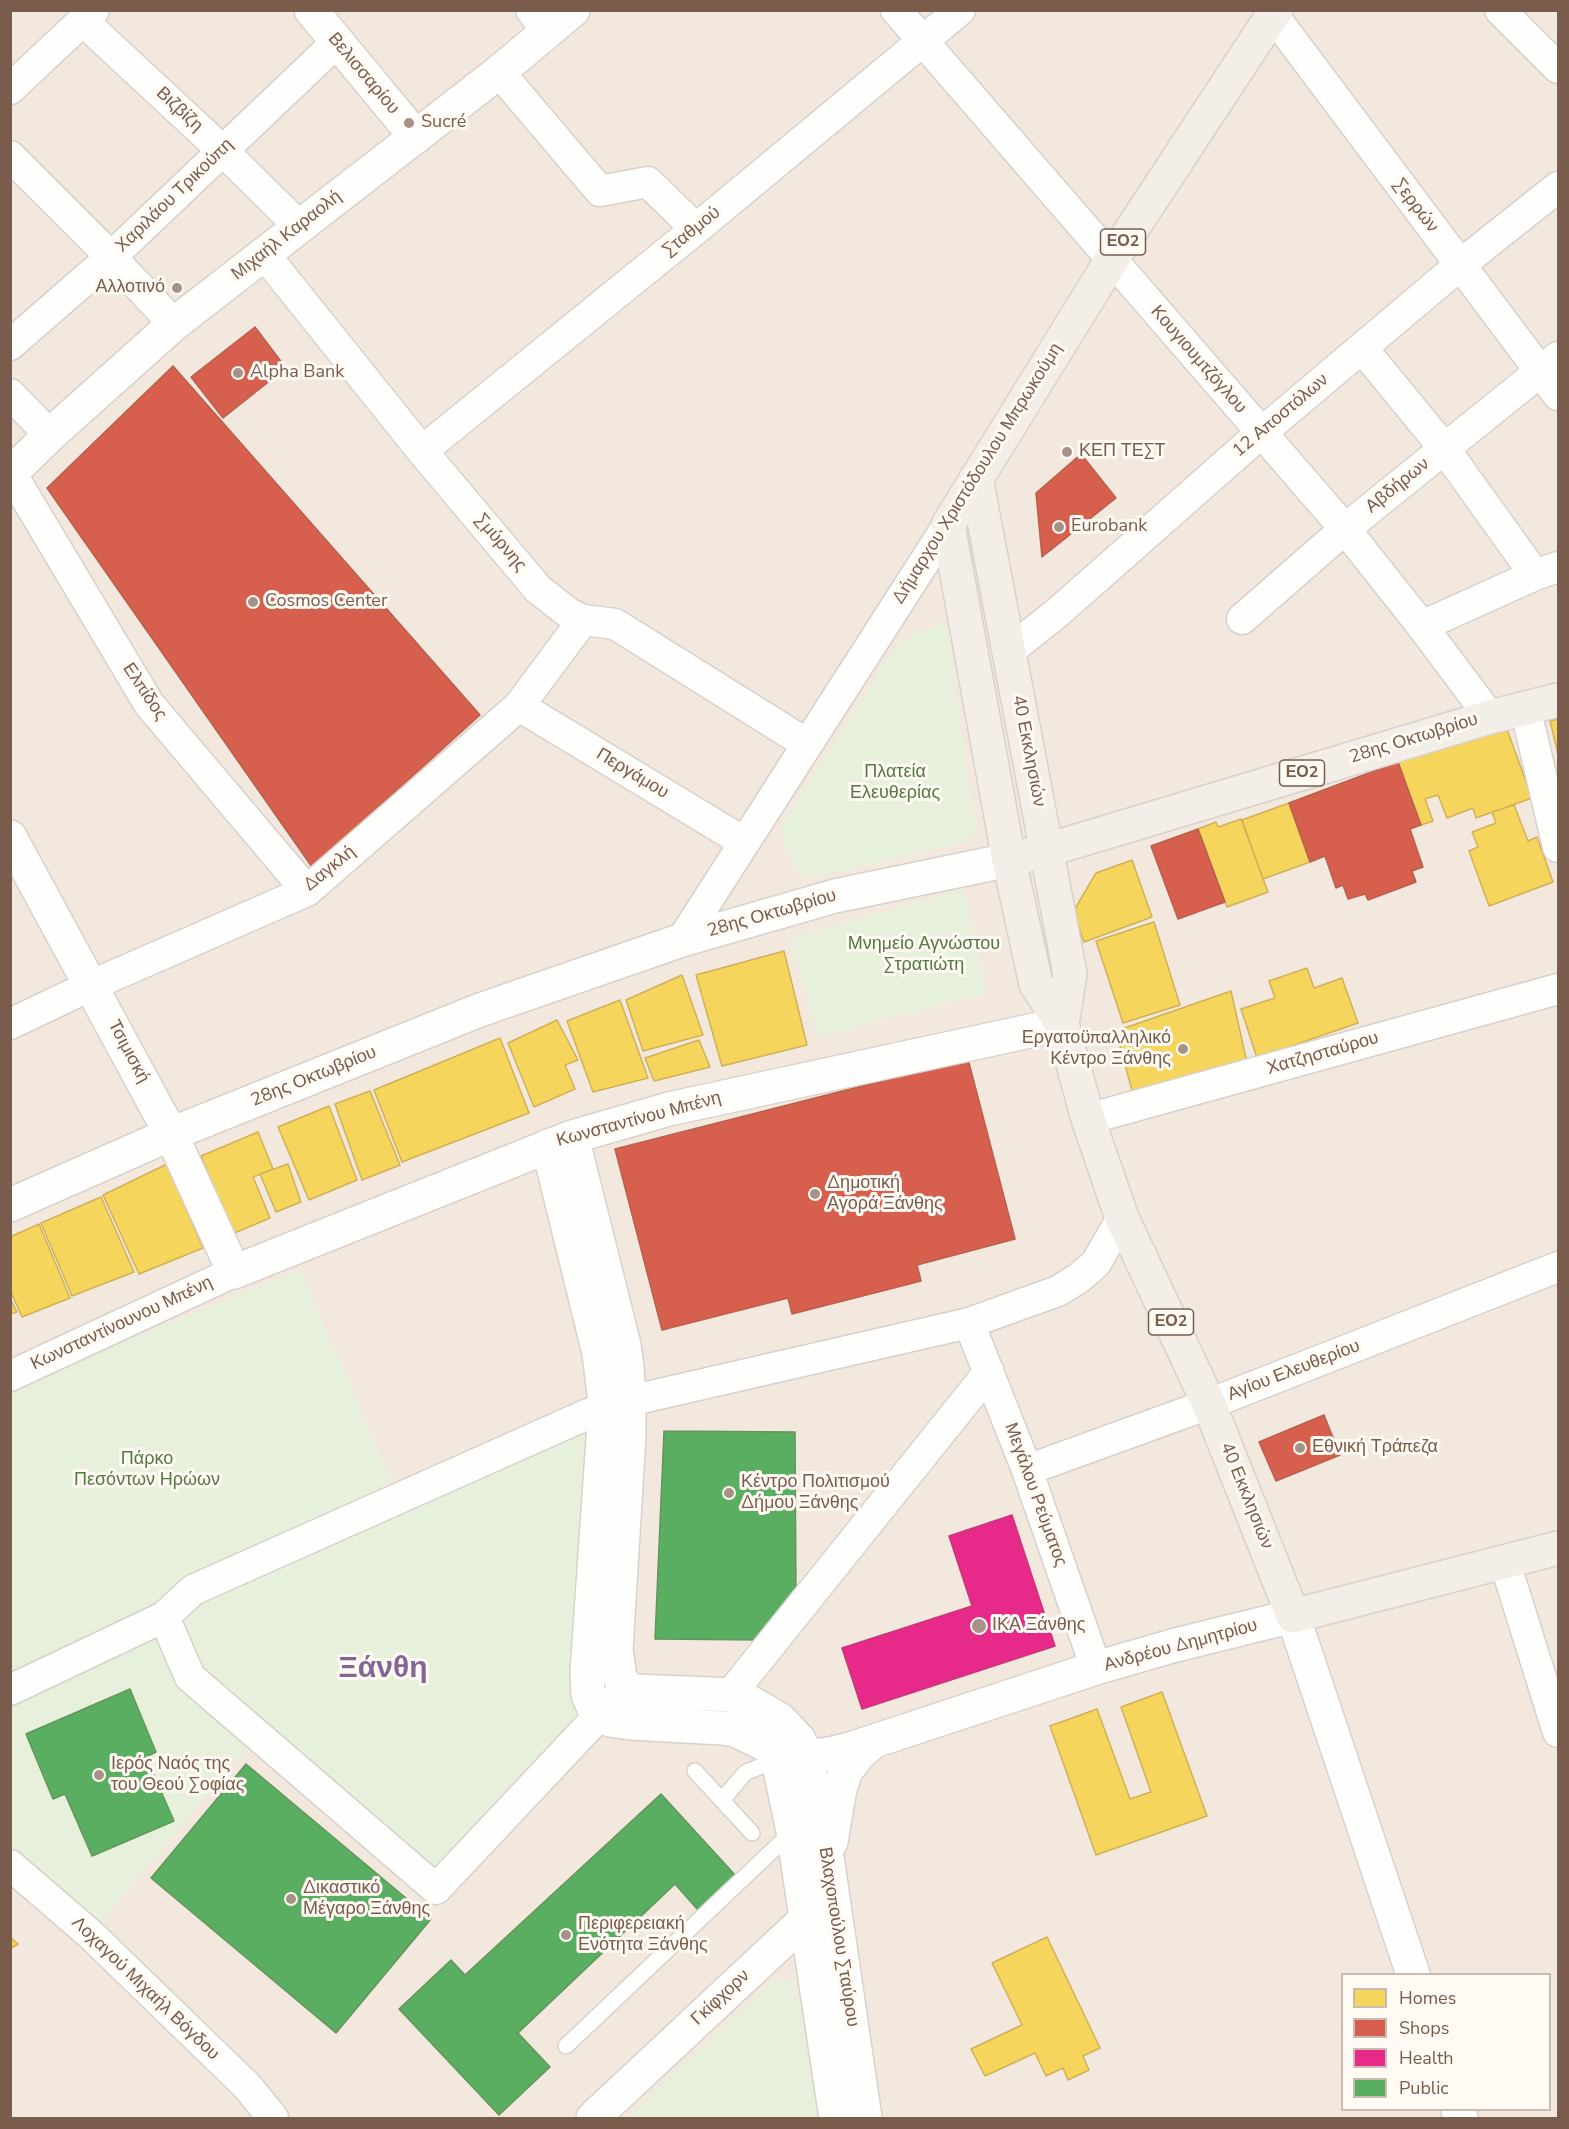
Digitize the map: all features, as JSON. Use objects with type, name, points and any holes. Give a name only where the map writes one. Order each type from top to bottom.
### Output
[{"type":"main road","name":"Δήμαρχου Χριστόδουλου Μπρωκούμη","points":[[948,525],[1112,261],[1275,13]]},
{"type":"main road","name":"40 Εκκλησιών","points":[[976,478],[1070,974],[1062,1024]]},
{"type":"main road","name":"40 Εκκλησιών","points":[[948,525],[1009,860],[1036,984],[1062,1024],[1088,1119],[1122,1218],[1209,1404],[1293,1616]]},
{"type":"main road","name":"28ης Οκτωβρίου","points":[[1009,860],[1490,717],[1558,700]]},
{"type":"main road","name":"Ανδρέου Δημητρίου","points":[[1293,1616],[1558,1548]]},
{"type":"street","name":"Βελισσαρίου","points":[[311,10],[416,137]]},
{"type":"street","name":"Μιχαήλ Καραολή","points":[[11,474],[50,435],[174,324],[499,72],[539,21],[573,10]]},
{"type":"street","name":"Κουγιουμτζόγλου","points":[[896,10],[1345,530],[1422,626],[1490,717]]},
{"type":"street","name":"Σταθμού","points":[[422,451],[696,229],[960,10]]},
{"type":"street","points":[[1500,10],[1558,68]]},
{"type":"street","name":"Σερρών","points":[[1275,13],[1460,265],[1553,374]]},
{"type":"street","points":[[10,89],[89,16]]},
{"type":"street","name":"Βιζβίζη","points":[[89,16],[300,227]]},
{"type":"street","name":"Χαριλάου Τρικούπη","points":[[10,345],[111,257],[336,43]]},
{"type":"street","points":[[499,72],[600,191],[648,182],[696,229]]},
{"type":"street","points":[[10,156],[174,324]]},
{"type":"street","name":"12 Αποστόλων","points":[[1009,651],[1057,613],[1261,433],[1460,265],[1558,187]]},
{"type":"street","name":"Σμύρνης","points":[[264,254],[422,451],[538,589],[570,614],[583,620],[615,624],[807,744]]},
{"type":"street","points":[[1362,348],[1547,571],[1422,626]]},
{"type":"street","name":"Αβδήρων","points":[[1242,620],[1444,448],[1553,374]]},
{"type":"street","points":[[10,394],[50,435]]},
{"type":"street","name":"Ελπίδος","points":[[11,474],[149,704],[307,891]]},
{"type":"street","name":"Δήμαρχου Χριστόδουλου Μπρωκούμη","points":[[682,940],[948,525]]},
{"type":"street","name":"Δαγκλή","points":[[10,1024],[92,985],[307,891],[519,706],[583,620]]},
{"type":"street","name":"Περγάμου","points":[[519,706],[744,842]]},
{"type":"street","points":[[1525,707],[1558,847]]},
{"type":"street","name":"Τσιμισκή","points":[[10,837],[171,1134],[234,1272]]},
{"type":"street","name":"28ης Οκτωβρίου","points":[[10,1205],[171,1134],[480,1010],[682,940],[835,896],[1009,860]]},
{"type":"street","name":"Χατζησταύρου","points":[[1088,1119],[1558,989]]},
{"type":"street","name":"Κωνσταντίνου Μπένη","points":[[234,1272],[560,1141],[669,1109],[1062,1024]]},
{"type":"street","points":[[560,1141],[599,1353],[617,1405],[616,1649],[619,1674],[626,1687],[637,1691],[730,1695],[748,1701],[779,1719],[799,1740],[793,1759],[735,1730],[610,1720],[598,1715],[591,1706],[587,1672],[617,1405]]},
{"type":"street","points":[[10,1690],[164,1617],[193,1590],[577,1418],[617,1405],[969,1323],[1058,1291],[1079,1278],[1096,1263],[1122,1218]]},
{"type":"street","name":"Αγίου Ελευθερίου","points":[[1027,1470],[1209,1404],[1558,1267]]},
{"type":"street","name":"Κωνσταντίνουνου Μπένη","points":[[10,1376],[234,1272]]},
{"type":"street","name":"Μεγάλου Ρεύματος","points":[[969,1323],[1027,1470],[1096,1668]]},
{"type":"street","points":[[730,1695],[989,1372]]},
{"type":"street","points":[[1505,1563],[1558,1732]]},
{"type":"street","name":"Ανδρέου Δημητρίου","points":[[793,1759],[830,1754],[1096,1668],[1172,1646],[1293,1616]]},
{"type":"street","name":"40 Εκκλησιών","points":[[1293,1616],[1413,1973]]},
{"type":"street","points":[[164,1617],[189,1677],[436,1889],[626,1687]]},
{"type":"street","points":[[828,1864],[840,1789],[846,1770],[875,1740]]},
{"type":"street","name":"Βλαχοπούλου Σταύρου","points":[[793,1759],[793,1831],[836,2118]]},
{"type":"street","name":"Βλαχοπούλου Σταύρου","points":[[793,1759],[828,1864],[865,2118]]},
{"type":"street","name":"Γκίφχορν","points":[[593,2118],[806,1919],[818,1895],[828,1864]]},
{"type":"street","name":"Λοχαγού Μιχαήλ Βόγδου","points":[[10,1865],[90,1934],[247,2086],[273,2118]]},
{"type":"lane","points":[[722,1800],[746,1772],[793,1759]]},
{"type":"lane","points":[[695,1771],[752,1833]]},
{"type":"lane","points":[[566,2046],[793,1831]]},
{"type":"shaded area","points":[[11,11],[1558,11],[1558,2118],[11,2118]]},
{"type":"green space","name":"Πλατεία Ελευθερίας","points":[[945,622],[975,826],[972,836],[963,842],[807,879],[796,870],[788,854],[781,827],[898,643]]},
{"type":"green space","name":"Μνημείο Αγνώστου Στρατιώτη","points":[[963,889],[987,993],[818,1036],[791,938]]},
{"type":"green space","name":"Πάρκο Πεσόντων Ηρώων","points":[[300,1270],[399,1498],[605,1409],[593,1709],[436,1889],[257,1736],[90,1934],[11,1863],[11,1387]]},
{"type":"green space","points":[[773,1980],[794,1982],[819,2118],[627,2118]]},
{"type":"building: Homes","points":[[1558,719],[1558,754],[1550,721]]},
{"type":"building: Homes","points":[[1505,724],[1532,798],[1476,818],[1473,808],[1447,818],[1438,795],[1425,799],[1433,821],[1421,825],[1398,762]]},
{"type":"building: Homes","points":[[1289,803],[1310,862],[1263,879],[1242,820]]},
{"type":"building: Homes","points":[[1514,805],[1528,841],[1537,837],[1553,882],[1489,906],[1469,851],[1478,847],[1472,832],[1496,823],[1492,812]]},
{"type":"building: Homes","points":[[1241,819],[1268,892],[1227,907],[1198,829],[1216,822],[1218,827]]},
{"type":"building: Homes","points":[[1132,860],[1152,917],[1084,942],[1073,912],[1096,873]]},
{"type":"building: Homes","points":[[1154,922],[1180,1005],[1123,1023],[1096,941]]},
{"type":"building: Homes","points":[[784,951],[807,1045],[722,1066],[696,975]]},
{"type":"building: Homes","points":[[1307,968],[1314,988],[1342,978],[1358,1023],[1257,1058],[1241,1009],[1275,998],[1269,981]]},
{"type":"building: Homes","points":[[682,975],[703,1035],[643,1051],[626,1000]]},
{"type":"building: Homes","name":"Εργατοϋπαλληλικό Κέντρο Ξάνθης","points":[[1231,991],[1248,1067],[1134,1098],[1116,1031]]},
{"type":"building: Homes","points":[[620,1000],[648,1078],[593,1092],[567,1021]]},
{"type":"building: Homes","points":[[557,1020],[578,1060],[565,1065],[575,1089],[534,1107],[508,1043]]},
{"type":"building: Homes","points":[[500,1038],[529,1113],[402,1162],[374,1090]]},
{"type":"building: Homes","points":[[699,1040],[710,1067],[654,1081],[645,1058]]},
{"type":"building: Homes","points":[[370,1091],[400,1165],[362,1180],[335,1104]]},
{"type":"building: Homes","points":[[329,1106],[357,1180],[309,1200],[278,1127]]},
{"type":"building: Homes","points":[[258,1132],[273,1169],[253,1177],[270,1218],[232,1234],[201,1156]]},
{"type":"building: Homes","points":[[167,1164],[203,1248],[139,1274],[103,1195]]},
{"type":"building: Homes","points":[[288,1164],[301,1202],[276,1212],[260,1174]]},
{"type":"building: Homes","points":[[101,1197],[134,1272],[72,1296],[41,1223]]},
{"type":"building: Homes","points":[[39,1224],[70,1298],[22,1317],[10,1290],[10,1237]]},
{"type":"building: Homes","points":[[10,1298],[17,1312],[10,1314]]},
{"type":"building: Homes","points":[[1162,1692],[1207,1816],[1096,1855],[1050,1726],[1097,1709],[1130,1799],[1151,1792],[1121,1707]]},
{"type":"building: Homes","points":[[10,1937],[18,1944],[10,1949]]},
{"type":"building: Homes","points":[[1047,1937],[1100,2048],[1083,2056],[1089,2070],[1068,2080],[1063,2068],[1046,2076],[1035,2053],[985,2076],[971,2049],[1022,2025],[992,1963]]},
{"type":"building: Shops","name":"Alpha Bank","points":[[255,327],[286,368],[223,418],[191,377]]},
{"type":"building: Shops","name":"Cosmos Center","points":[[173,366],[480,715],[312,867],[47,488]]},
{"type":"building: Shops","name":"Eurobank","points":[[1081,454],[1116,498],[1042,557],[1036,493]]},
{"type":"building: Shops","points":[[1398,762],[1421,825],[1410,829],[1423,867],[1412,871],[1416,882],[1368,900],[1365,894],[1348,899],[1343,885],[1336,888],[1325,856],[1310,862],[1289,803]]},
{"type":"building: Shops","points":[[1198,829],[1225,902],[1178,919],[1151,846]]},
{"type":"building: Shops","name":"Δημοτική Αγορά Ξάνθης","points":[[968,1059],[1015,1239],[917,1265],[921,1281],[792,1314],[788,1298],[662,1330],[615,1149]]},
{"type":"building: Shops","name":"Εθνική Τράπεζα","points":[[1324,1415],[1340,1455],[1276,1481],[1259,1442]]},
{"type":"building: Health","name":"ΙΚΑ Ξάνθης","points":[[1012,1515],[1055,1646],[862,1709],[842,1648],[972,1606],[949,1536]]},
{"type":"building: Public","name":"Κέντρο Πολιτισμού Δήμου Ξάνθης","points":[[664,1431],[795,1432],[796,1603],[763,1640],[655,1639]]},
{"type":"building: Public","name":"Ιερός Ναός της του Θεού Σοφίας","points":[[130,1689],[156,1752],[146,1757],[174,1821],[92,1856],[65,1794],[53,1799],[26,1734]]},
{"type":"building: Public","name":"Δικαστικό Μέγαρο Ξάνθης","points":[[246,1764],[431,1919],[336,2033],[151,1878]]},
{"type":"building: Public","name":"Περιφερειακή Ενότητα Ξάνθης","points":[[661,1794],[736,1876],[698,1910],[675,1884],[518,2033],[550,2067],[499,2115],[399,2009],[451,1960],[465,1975]]},
{"type":"place","name":"Sucré","points":[[409,123]]},
{"type":"place","name":"Αλλοτινό","points":[[177,288]]},
{"type":"place","name":"Alpha Bank","points":[[238,373]]},
{"type":"place","name":"ΚΕΠ ΤΕΣΤ","points":[[1067,452]]},
{"type":"place","name":"Eurobank","points":[[1059,527]]},
{"type":"place","name":"Cosmos Center","points":[[253,602]]},
{"type":"place","name":"Εργατοϋπαλληλικό Κέντρο Ξάνθης","points":[[1183,1049]]},
{"type":"place","name":"Δημοτική Αγορά Ξάνθης","points":[[815,1194]]},
{"type":"place","name":"Εθνική Τράπεζα","points":[[1300,1448]]},
{"type":"place","name":"Κέντρο Πολιτισμού Δήμου Ξάνθης","points":[[729,1493]]},
{"type":"place","name":"ΙΚΑ Ξάνθης","points":[[979,1626]]},
{"type":"place","name":"Ιερός Ναός της του Θεού Σοφίας","points":[[99,1775]]},
{"type":"place","name":"Δικαστικό Μέγαρο Ξάνθης","points":[[291,1899]]},
{"type":"place","name":"Περιφερειακή Ενότητα Ξάνθης","points":[[566,1935]]},
{"type":"district","name":"Ξάνθη","points":[[383,1670]]}]
